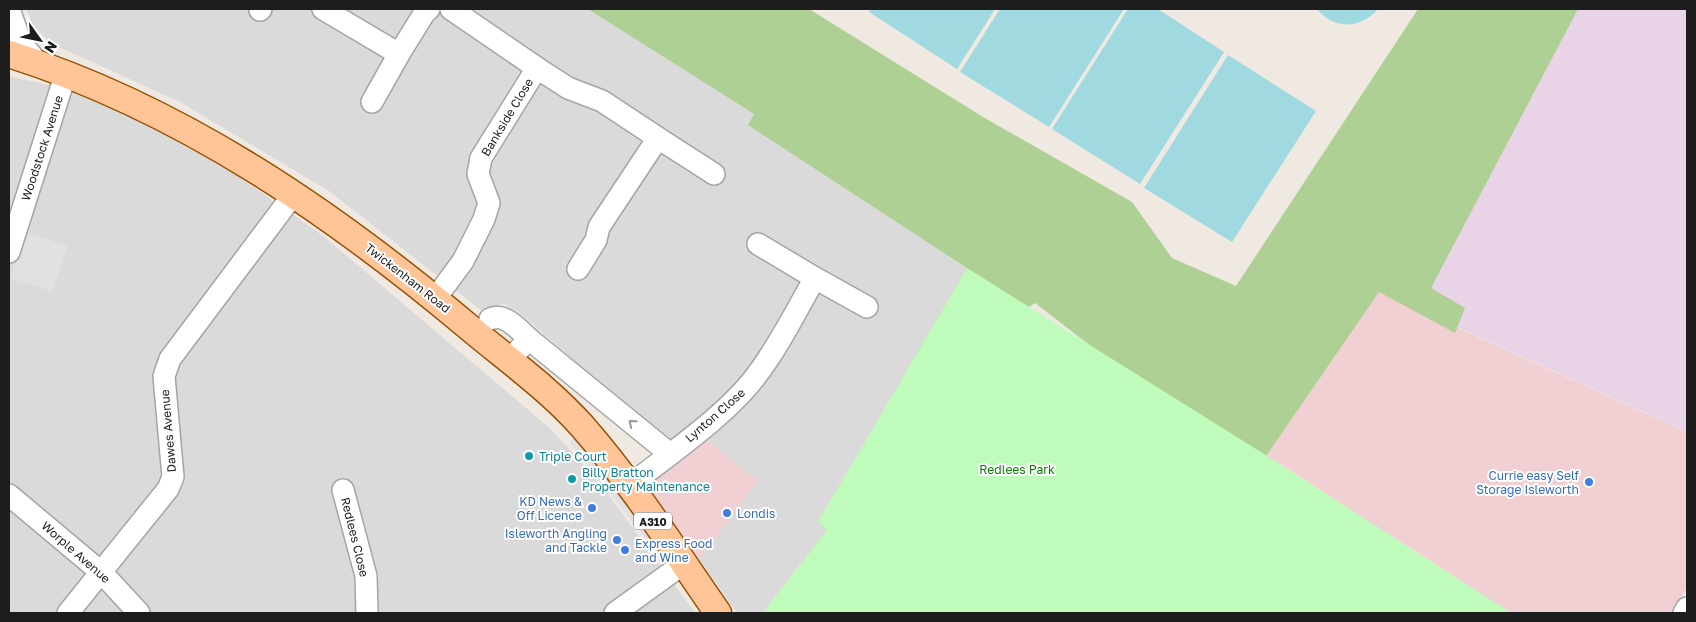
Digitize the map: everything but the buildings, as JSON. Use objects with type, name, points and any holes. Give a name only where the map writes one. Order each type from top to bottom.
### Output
[{"type":"main road","name":"Twickenham Road","points":[[9,54],[66,73],[143,107],[195,134],[293,195],[349,233],[435,299],[509,360],[582,426],[629,486],[718,613]]},
{"type":"street","points":[[9,9],[21,43],[39,64]]},
{"type":"street","points":[[323,9],[399,54]]},
{"type":"street","points":[[372,102],[399,54],[425,12],[429,9]]},
{"type":"street","name":"Bankside Close","points":[[451,9],[568,88],[602,101],[714,174]]},
{"type":"street","name":"Bankside Close","points":[[435,299],[463,261],[484,219],[489,203],[478,174],[482,158],[537,68]]},
{"type":"street","name":"Woodstock Avenue","points":[[9,252],[66,73]]},
{"type":"street","points":[[578,269],[596,240],[599,227],[658,138]]},
{"type":"street","name":"Dawes Avenue","points":[[68,613],[168,489],[173,477],[164,376],[170,359],[293,195]]},
{"type":"street","points":[[758,244],[867,307]]},
{"type":"street","name":"Lynton Close","points":[[629,486],[734,401],[756,378],[815,278]]},
{"type":"street","points":[[490,319],[499,317],[507,320],[670,454]]},
{"type":"street","points":[[509,360],[529,338]]},
{"type":"street","name":"Redlees Close","points":[[343,490],[366,576],[367,613]]},
{"type":"street","name":"Worple Avenue","points":[[9,495],[102,573],[139,613]]},
{"type":"street","points":[[615,613],[683,564]]},
{"type":"street","points":[[1684,613],[1687,608]]},
{"type":"shaded area","points":[[26,9],[590,9],[754,114],[749,125],[967,268],[818,521],[827,529],[763,613],[737,613],[699,559],[758,481],[681,453],[516,310],[503,304],[481,310],[329,191],[180,102],[50,43],[33,25]]},
{"type":"shaded area","points":[[1563,9],[1687,9],[1686,431],[1411,306]]},
{"type":"shaded area","points":[[9,76],[66,89],[117,110],[223,166],[322,235],[552,430],[602,486],[695,613],[9,613]]},
{"type":"shaded area","points":[[25,232],[67,246],[52,291],[10,278]]},
{"type":"shaded area","points":[[1372,289],[1687,432],[1687,587],[1672,613],[1511,613],[1264,454]]},
{"type":"shaded area","points":[[582,427],[651,538],[645,538],[570,443]]},
{"type":"shaded area","points":[[703,437],[758,481],[699,559],[654,494],[653,483],[659,474]]},
{"type":"green space","points":[[588,9],[809,9],[983,117],[1132,202],[1172,258],[1236,286],[1418,9],[1578,9],[1431,288],[1465,308],[1455,333],[1379,292],[1264,459],[1201,431],[1035,303],[1001,326],[859,613],[802,562],[827,530],[818,522],[967,268],[748,125],[754,114]]},
{"type":"green space","name":"Redlees Park","points":[[967,268],[1264,454],[1511,613],[763,613],[827,530],[818,522]]},
{"type":"water","points":[[871,9],[995,9],[957,69],[869,12]]},
{"type":"water","points":[[1000,9],[1124,9],[1049,127],[960,72]]},
{"type":"water","points":[[1128,9],[1158,9],[1224,52],[1140,184],[1052,129]]},
{"type":"water","points":[[1317,9],[1378,9],[1364,20],[1356,23],[1339,24],[1331,21]]},
{"type":"water","points":[[1228,55],[1316,111],[1232,242],[1144,188]]},
{"type":"place","name":"Triple Court","points":[[529,456]]},
{"type":"place","name":"Billy Bratton Property Maintenance","points":[[572,479]]},
{"type":"place","name":"Currie easy Self Storage Isleworth","points":[[1589,482]]},
{"type":"place","name":"KD News & Off Licence","points":[[592,508]]},
{"type":"place","name":"Londis","points":[[727,513]]},
{"type":"place","name":"Isleworth Angling and Tackle","points":[[617,540]]},
{"type":"place","name":"Express Food and Wine","points":[[625,550]]}]
